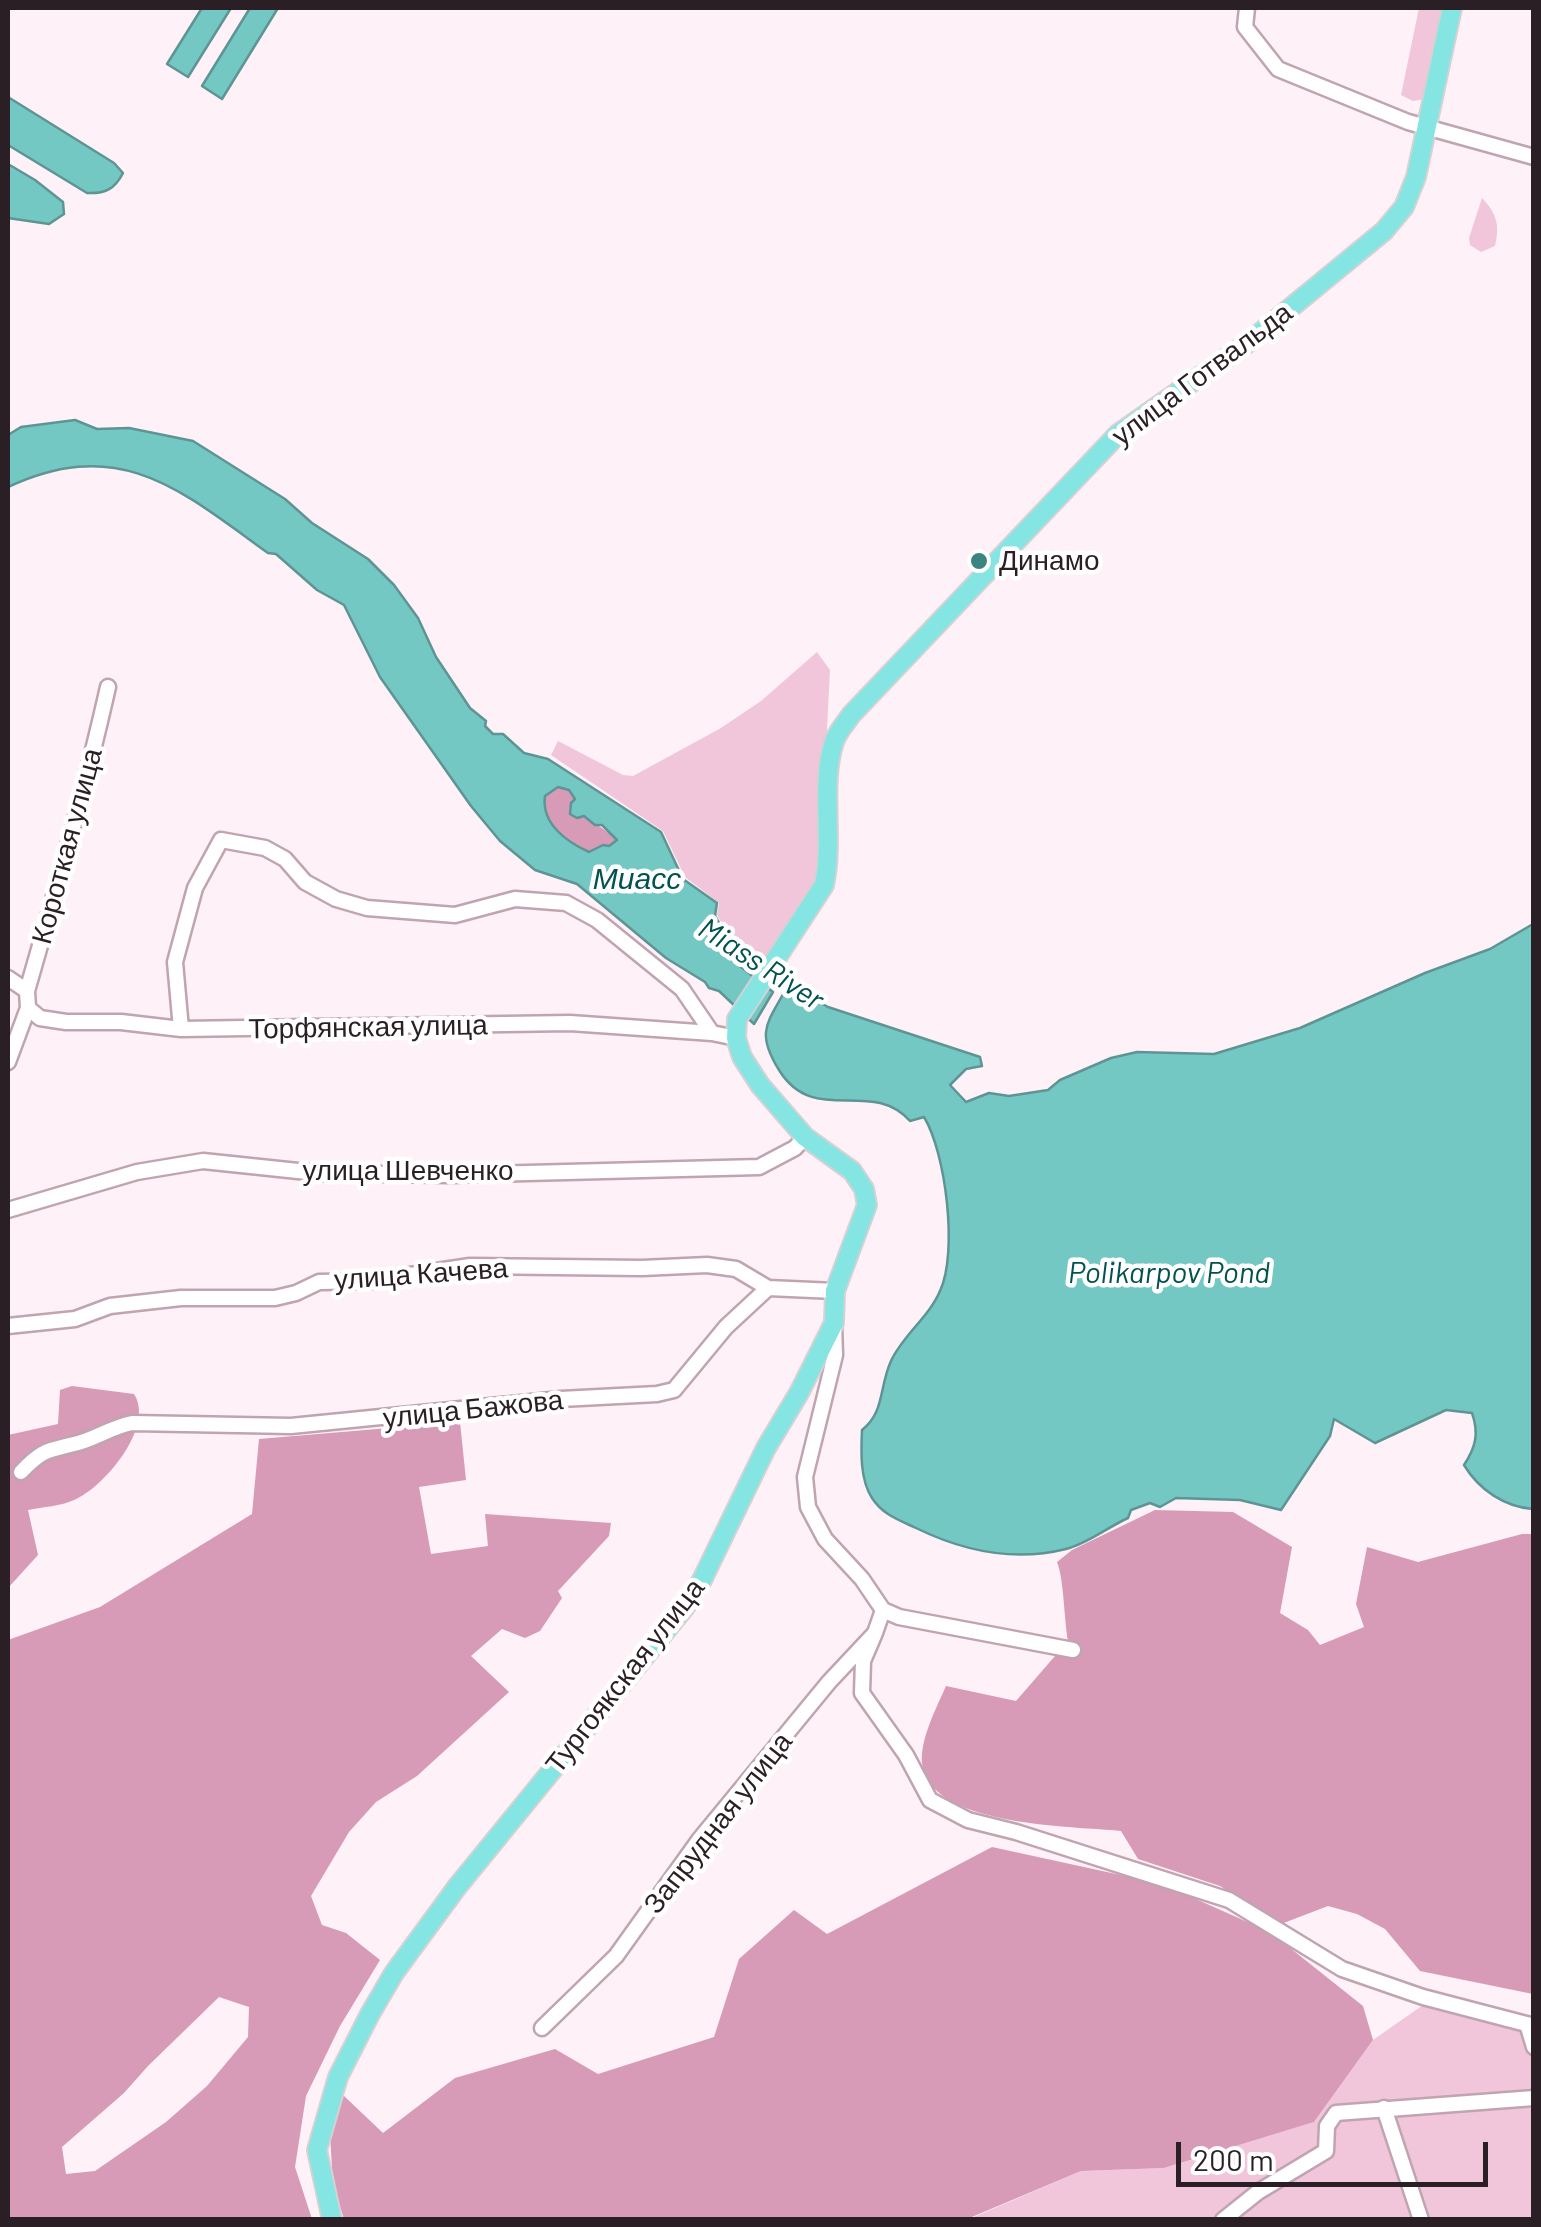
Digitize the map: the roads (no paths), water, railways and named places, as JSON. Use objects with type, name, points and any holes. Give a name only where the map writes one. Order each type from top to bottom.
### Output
[{"type":"main road","name":"улица Готвальда","points":[[736,1038],[738,1019],[824,886],[834,740],[851,715],[1118,434],[1249,342],[1384,231],[1404,207],[1416,177],[1452,8]]},
{"type":"main road","name":"Тургоякская улица","points":[[332,2220],[317,2150],[338,2077],[394,1973],[457,1888],[685,1607],[834,1323],[836,1291],[867,1206],[864,1189],[852,1172],[805,1136],[760,1085],[742,1057],[736,1038]]},
{"type":"street","points":[[1247,8],[1245,27],[1278,68],[1348,99],[1427,127],[1534,157]]},
{"type":"street","name":"Короткая улица","points":[[8,1062],[28,1008],[27,991],[85,791],[108,686]]},
{"type":"street","points":[[180,1029],[175,962],[195,888],[221,840],[265,848],[285,859],[305,882],[336,900],[367,908],[455,916],[515,899],[566,903],[597,920],[682,989],[712,1033]]},
{"type":"street","points":[[8,978],[27,991]]},
{"type":"street","name":"Торфянская улица","points":[[28,1008],[40,1018],[66,1022],[122,1022],[180,1029],[570,1023],[736,1038]]},
{"type":"street","name":"улица Шевченко","points":[[8,1210],[137,1172],[203,1161],[316,1173],[450,1175],[759,1167],[795,1148],[805,1136]]},
{"type":"street","name":"улица Качева","points":[[8,1326],[75,1319],[110,1306],[180,1298],[275,1298],[319,1282],[371,1281],[470,1266],[642,1268],[707,1264],[736,1269],[768,1288],[836,1291]]},
{"type":"street","name":"улица Бажова","points":[[21,1472],[34,1458],[55,1446],[82,1442],[113,1426],[132,1423],[292,1426],[674,1390],[726,1327],[768,1288]]},
{"type":"street","points":[[834,1323],[835,1355],[805,1478],[808,1506],[826,1539],[862,1578],[883,1610],[899,1618],[1073,1650]]},
{"type":"street","name":"Запрудная улица","points":[[542,2028],[616,1956],[699,1840],[829,1682],[875,1633],[883,1610]]},
{"type":"street","points":[[875,1633],[863,1661],[862,1694],[906,1755],[930,1800],[968,1820],[1229,1900],[1342,1968],[1423,1997],[1530,2025],[1534,2046]]},
{"type":"street","points":[[1223,2220],[1258,2192],[1326,2151],[1327,2126],[1336,2113],[1534,2098]]},
{"type":"street","points":[[1384,2108],[1421,2220]]},
{"type":"water","points":[[202,8],[231,8],[188,77],[167,64]]},
{"type":"water","points":[[250,8],[278,8],[222,99],[202,86]]},
{"type":"water","points":[[8,97],[114,163],[123,173],[117,183],[104,191],[87,193],[8,145]]},
{"type":"water","points":[[8,164],[63,202],[64,214],[49,224],[8,218]]},
{"type":"water","name":"Миасс","points":[[75,420],[97,429],[129,428],[193,441],[285,499],[312,523],[368,559],[394,585],[418,618],[436,657],[470,708],[486,721],[485,726],[493,734],[503,734],[524,753],[548,759],[661,832],[683,879],[717,903],[715,916],[739,957],[736,963],[773,992],[754,1024],[719,991],[666,958],[577,884],[535,870],[500,841],[380,677],[344,605],[317,590],[276,554],[268,553],[206,508],[147,476],[116,468],[83,466],[48,472],[8,487],[8,435],[21,427]],"holes":[[[558,787],[569,790],[575,799],[570,814],[602,825],[617,840],[589,852],[557,831],[547,815],[545,796]]]},
{"type":"water","name":"Polikarpov Pond","points":[[1533,924],[1533,1509],[1503,1501],[1477,1482],[1464,1465],[1475,1440],[1472,1413],[1446,1410],[1375,1443],[1334,1419],[1330,1436],[1281,1510],[1240,1500],[1176,1498],[1160,1507],[1150,1503],[1131,1510],[1128,1518],[1090,1539],[1047,1553],[1008,1554],[970,1548],[904,1522],[876,1504],[863,1474],[862,1430],[875,1415],[896,1352],[940,1291],[949,1229],[943,1178],[924,1117],[910,1121],[878,1102],[809,1096],[793,1087],[779,1070],[766,1035],[770,1018],[788,985],[828,1007],[980,1057],[982,1066],[966,1069],[950,1085],[966,1102],[989,1093],[1009,1096],[1048,1090],[1060,1080],[1111,1058],[1137,1052],[1214,1054],[1300,1028],[1490,949]]},
{"type":"place","name":"Динамо","points":[[979,561]]},
{"type":"water label","name":"Miass River","points":[[761,964]]}]
